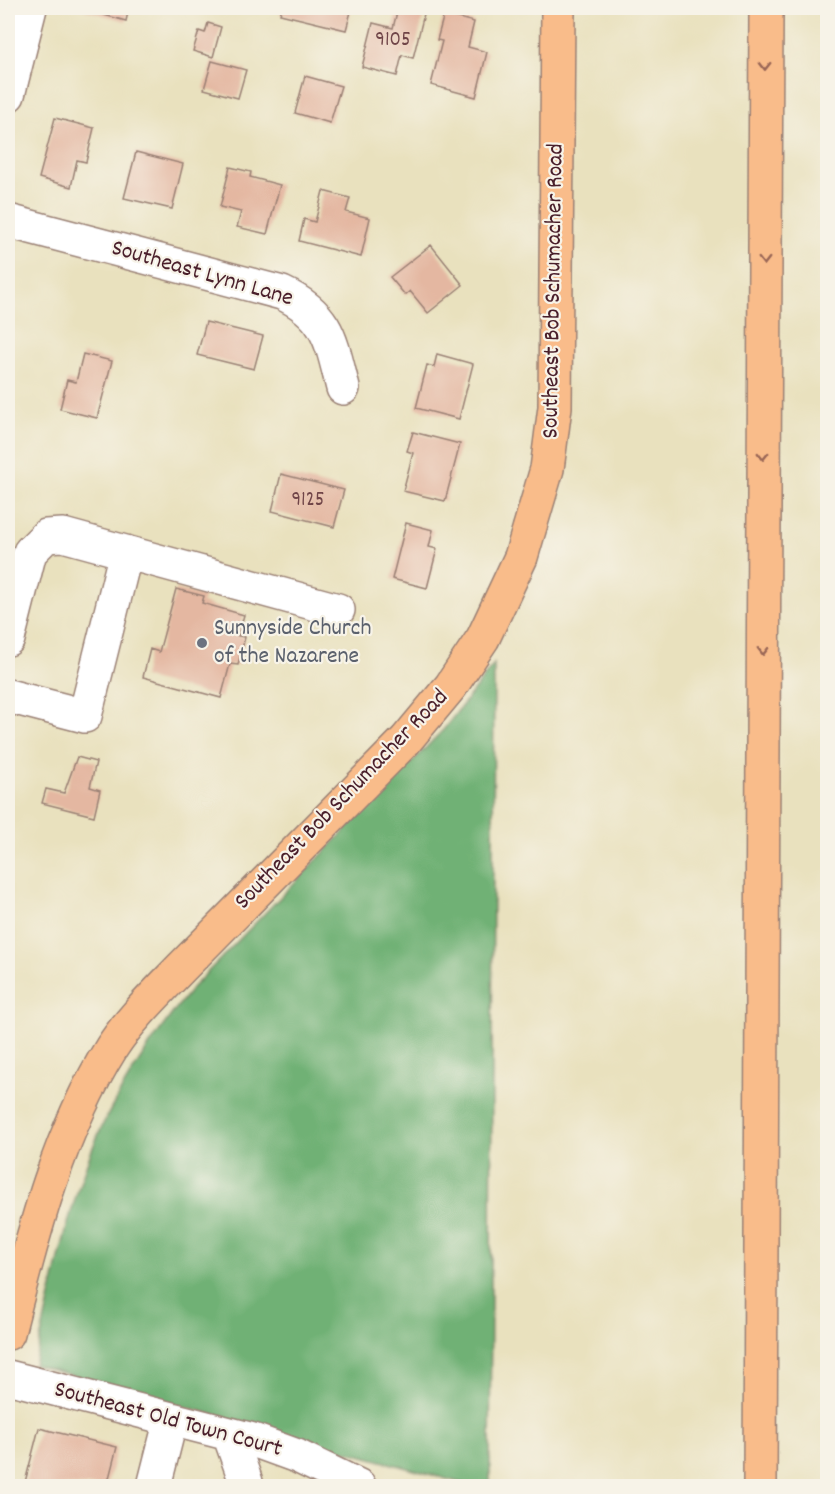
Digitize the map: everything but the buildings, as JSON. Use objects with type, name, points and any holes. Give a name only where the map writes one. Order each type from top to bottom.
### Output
[{"type":"main road","name":"Southeast Bob Schumacher Road","points":[[8,1333],[52,1173],[76,1114],[113,1046],[144,1006],[406,740],[451,686],[483,638],[513,578],[539,502],[550,450],[555,407],[558,8]]},
{"type":"main road","points":[[760,1486],[766,8]]},
{"type":"street","points":[[8,95],[30,8]]},
{"type":"street","name":"Southeast Lynn Lane","points":[[8,221],[282,293],[304,304],[319,319],[332,344],[343,388]]},
{"type":"street","points":[[8,639],[30,552],[46,536],[63,535],[338,610]]},
{"type":"street","points":[[8,696],[85,716],[126,552]]},
{"type":"street","name":"Southeast Old Town Court","points":[[8,1377],[229,1434],[297,1456],[359,1486]]},
{"type":"street","points":[[153,1486],[171,1419]]},
{"type":"street","points":[[229,1434],[246,1482],[245,1486]]},
{"type":"green space","points":[[494,664],[490,1486],[472,1486],[34,1365],[80,1182],[103,1124],[144,1053],[193,987],[444,729]]},
{"type":"place","name":"Sunnyside Church of the Nazarene","points":[[202,643]]}]
